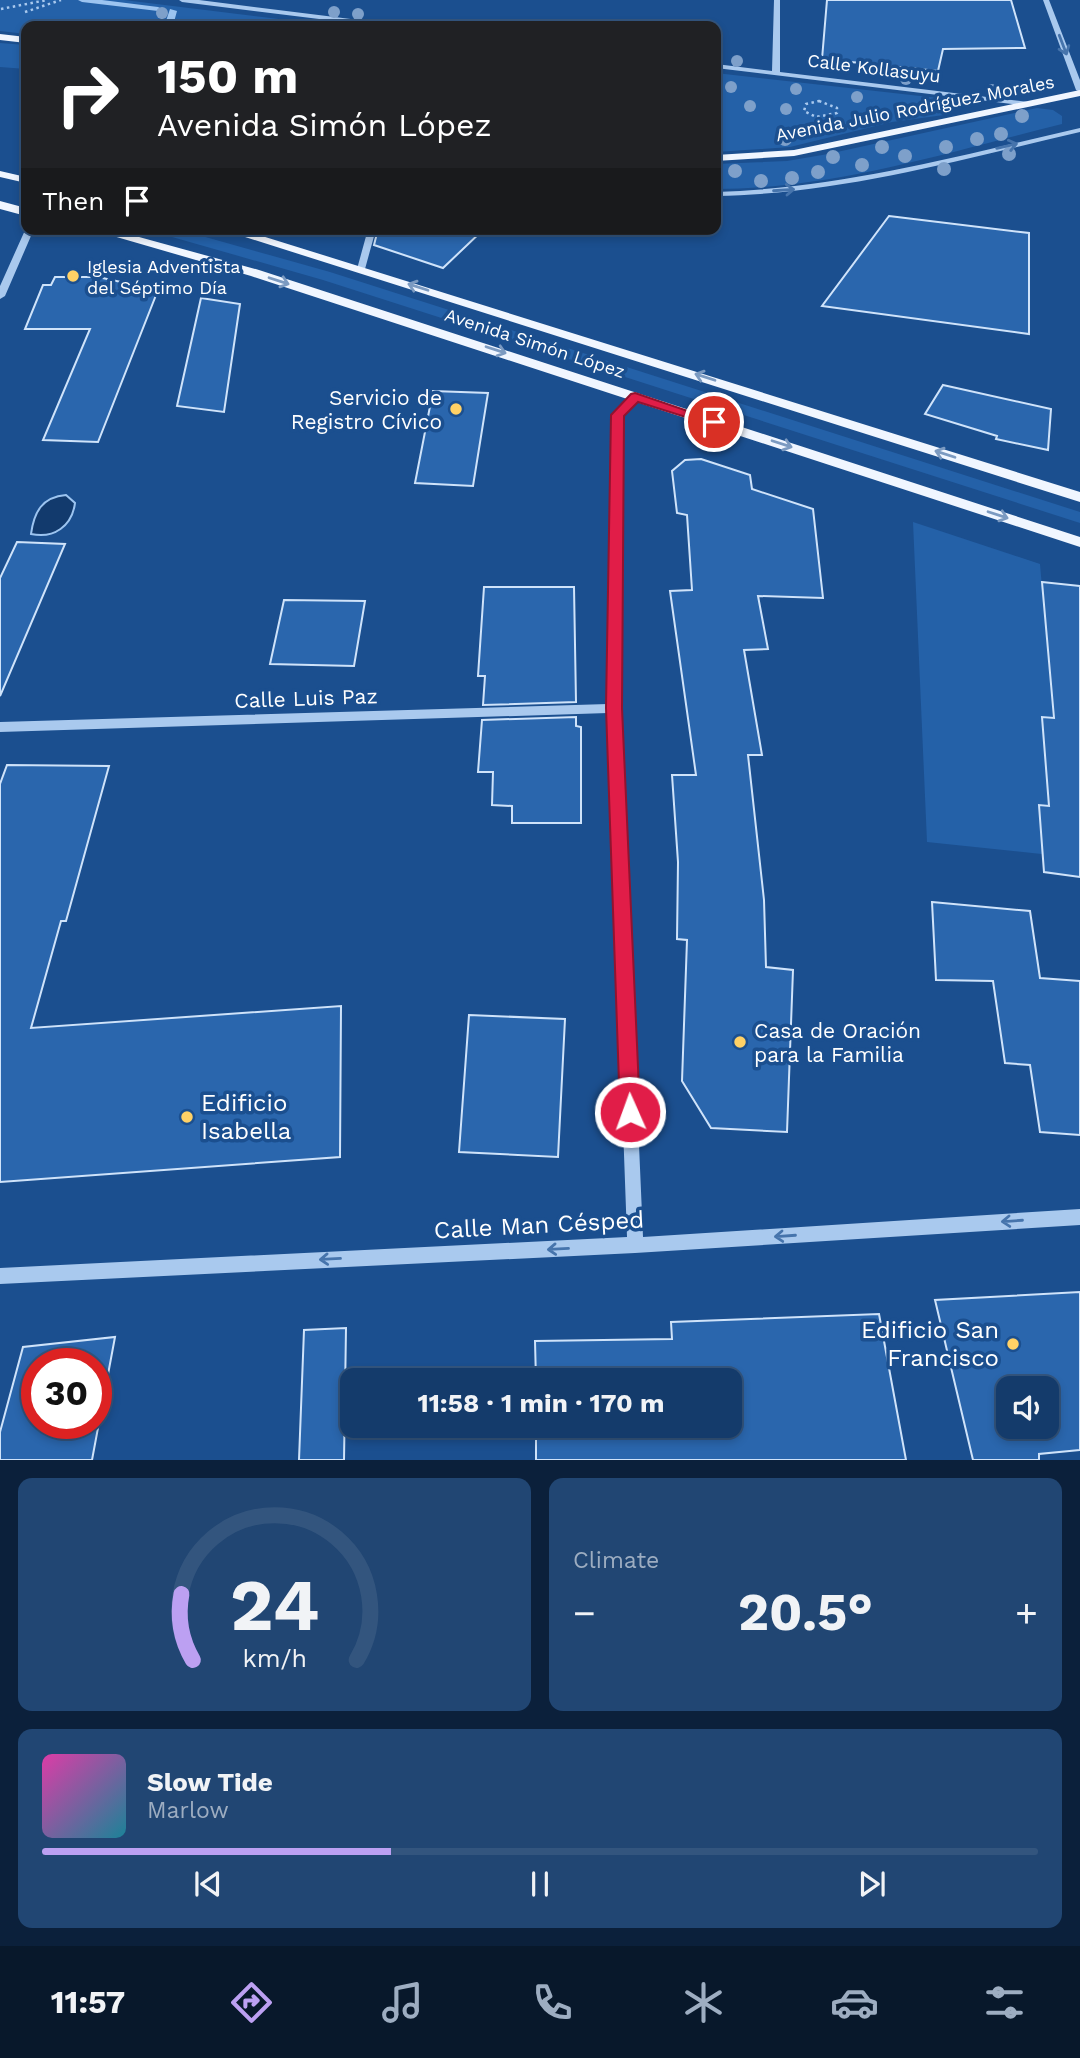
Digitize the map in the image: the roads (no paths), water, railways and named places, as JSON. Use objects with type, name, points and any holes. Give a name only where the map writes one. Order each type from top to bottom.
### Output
[{"type":"main road","points":[[0,37],[21,39]]},
{"type":"main road","name":"Avenida Julio Rodríguez Morales","points":[[721,158],[794,153],[1080,91]]},
{"type":"main road","points":[[0,174],[21,179]]},
{"type":"main road","points":[[0,205],[21,211]]},
{"type":"main road","name":"Avenida Simón López","points":[[117,235],[254,273],[1080,542]]},
{"type":"main road","name":"Avenida Simón López","points":[[246,235],[1080,497]]},
{"type":"street","points":[[182,0],[351,21]]},
{"type":"street","points":[[776,0],[776,73]]},
{"type":"street","points":[[1046,0],[1080,91]]},
{"type":"street","name":"Calle Kollasuyu","points":[[721,67],[1029,104]]},
{"type":"street","points":[[721,194],[795,189],[878,175],[1080,130]]},
{"type":"street","points":[[0,296],[27,235]]},
{"type":"street","points":[[361,269],[370,235]]},
{"type":"street","points":[[635,397],[617,415],[614,708],[635,1245]]},
{"type":"street","name":"Calle Luis Paz","points":[[0,727],[614,708]]},
{"type":"street","name":"Calle Man Césped","points":[[0,1276],[635,1245],[1080,1217]]},
{"type":"waterway","points":[[82,0],[158,9]]},
{"type":"waterway","points":[[170,21],[173,11]]},
{"type":"place","name":"Iglesia Adventista del Séptimo Día","points":[[73,276]]},
{"type":"place","name":"Servicio de Registro Cívico","points":[[456,409]]},
{"type":"place","name":"Casa de Oración para la Familia","points":[[740,1042]]},
{"type":"place","name":"Edificio Isabella","points":[[187,1117]]},
{"type":"place","name":"Edificio San Francisco","points":[[1013,1344]]}]
